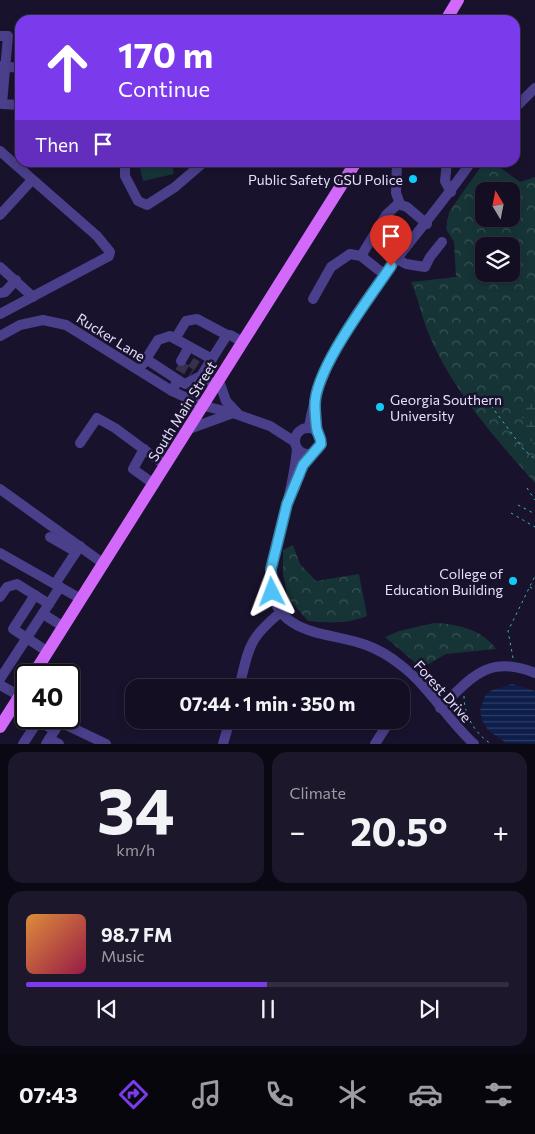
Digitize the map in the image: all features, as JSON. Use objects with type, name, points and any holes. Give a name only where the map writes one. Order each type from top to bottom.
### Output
[{"type":"main road","points":[[449,15],[458,0]]},
{"type":"main road","name":"South Main Street","points":[[40,664],[353,167]]},
{"type":"main road","points":[[0,727],[15,704]]},
{"type":"street","points":[[0,36],[8,36],[2,66],[2,104],[15,105]]},
{"type":"street","points":[[2,66],[15,67]]},
{"type":"street","points":[[520,103],[535,88]]},
{"type":"street","points":[[0,151],[15,165]]},
{"type":"street","points":[[3,313],[31,295],[109,256],[110,252],[97,236],[18,167]]},
{"type":"street","points":[[125,167],[125,176],[138,201],[147,205],[175,188],[198,167]]},
{"type":"street","points":[[396,167],[396,193],[400,204],[407,207],[427,224]]},
{"type":"street","points":[[446,167],[445,181],[451,192]]},
{"type":"street","points":[[310,429],[318,390],[343,336],[394,262],[427,224],[451,192],[464,168]]},
{"type":"street","points":[[0,215],[32,180]]},
{"type":"street","points":[[361,256],[386,216],[400,204]]},
{"type":"street","points":[[394,262],[419,268],[425,267],[442,242]]},
{"type":"street","points":[[313,299],[331,267],[350,254],[361,256],[385,275]]},
{"type":"street","points":[[0,267],[31,295]]},
{"type":"street","points":[[0,293],[5,292],[16,280]]},
{"type":"street","points":[[174,339],[186,321],[197,319],[243,342]]},
{"type":"street","name":"Rucker Lane","points":[[0,336],[27,322],[54,321],[66,325],[172,391],[204,406],[236,414],[270,426]]},
{"type":"street","points":[[172,391],[175,378],[212,359],[227,335]]},
{"type":"street","points":[[139,371],[158,340],[170,336],[212,359]]},
{"type":"street","points":[[146,359],[185,384],[192,368],[189,347]]},
{"type":"street","points":[[189,429],[236,414],[226,401],[218,384],[192,368]]},
{"type":"street","points":[[80,443],[97,418],[115,428],[165,465]]},
{"type":"street","points":[[270,426],[310,429],[321,436],[321,444],[318,450],[303,465],[287,504]]},
{"type":"street","points":[[270,426],[296,445],[303,453],[312,454]]},
{"type":"street","points":[[241,679],[250,645],[261,628],[281,612],[272,592],[271,569],[287,504],[297,434],[310,429]]},
{"type":"street","points":[[144,449],[132,469],[154,484]]},
{"type":"street","points":[[0,489],[78,549]]},
{"type":"street","points":[[50,537],[78,549],[104,564]]},
{"type":"street","points":[[0,679],[49,604],[78,549]]},
{"type":"street","points":[[0,552],[81,599]]},
{"type":"street","points":[[0,596],[7,587],[17,584],[49,604]]},
{"type":"street","points":[[35,595],[14,629],[48,652]]},
{"type":"street","name":"Forest Drive","points":[[281,612],[307,631],[349,640],[386,654],[422,685],[440,708],[474,744]]},
{"type":"street","points":[[43,614],[64,627]]},
{"type":"street","points":[[440,708],[480,670],[494,666],[513,665],[535,673]]},
{"type":"street","points":[[0,685],[15,689]]},
{"type":"street","points":[[23,744],[38,721],[55,730]]},
{"type":"street","points":[[51,743],[60,722],[106,744]]},
{"type":"street","points":[[224,744],[228,729]]},
{"type":"street","points":[[375,744],[385,729]]},
{"type":"path","points":[[462,400],[486,399],[524,450],[535,460]]},
{"type":"path","points":[[527,488],[535,500]]},
{"type":"path","points":[[518,505],[535,514]]},
{"type":"path","points":[[511,513],[535,527]]},
{"type":"path","points":[[513,659],[508,631],[535,576]]},
{"type":"path","points":[[529,587],[535,590]]},
{"type":"path","points":[[464,693],[465,712],[473,726],[491,744]]},
{"type":"green space","points":[[140,167],[173,167],[174,174],[143,181]]},
{"type":"green space","points":[[481,167],[499,167],[520,182],[535,177],[535,483],[491,432],[463,395],[439,356],[425,323],[411,282],[456,277],[454,242],[446,229],[449,212]]},
{"type":"green space","points":[[535,391],[535,446],[528,437],[519,407]]},
{"type":"green space","points":[[293,545],[300,564],[316,581],[359,574],[367,616],[338,622],[308,621],[288,598],[283,575],[283,550]]},
{"type":"green space","points":[[434,623],[460,626],[476,632],[496,649],[446,654],[425,666],[418,665],[385,637],[399,631]]},
{"type":"water","points":[[512,684],[535,691],[535,744],[506,743],[488,730],[483,722],[480,711],[485,696],[490,691]]},
{"type":"tunnel","points":[[191,362],[197,366]]},
{"type":"tunnel","points":[[178,365],[192,373]]},
{"type":"place","name":"Public Safety GSU Police","points":[[413,179]]},
{"type":"place","name":"Georgia Southern University","points":[[380,407]]},
{"type":"place","name":"College of Education Building","points":[[513,581]]},
{"type":"route","points":[[272,592],[270,582],[271,569],[287,504],[300,477],[303,465],[318,450],[321,444],[321,436],[317,430],[317,413],[314,408],[318,390],[343,336],[391,266]]}]
